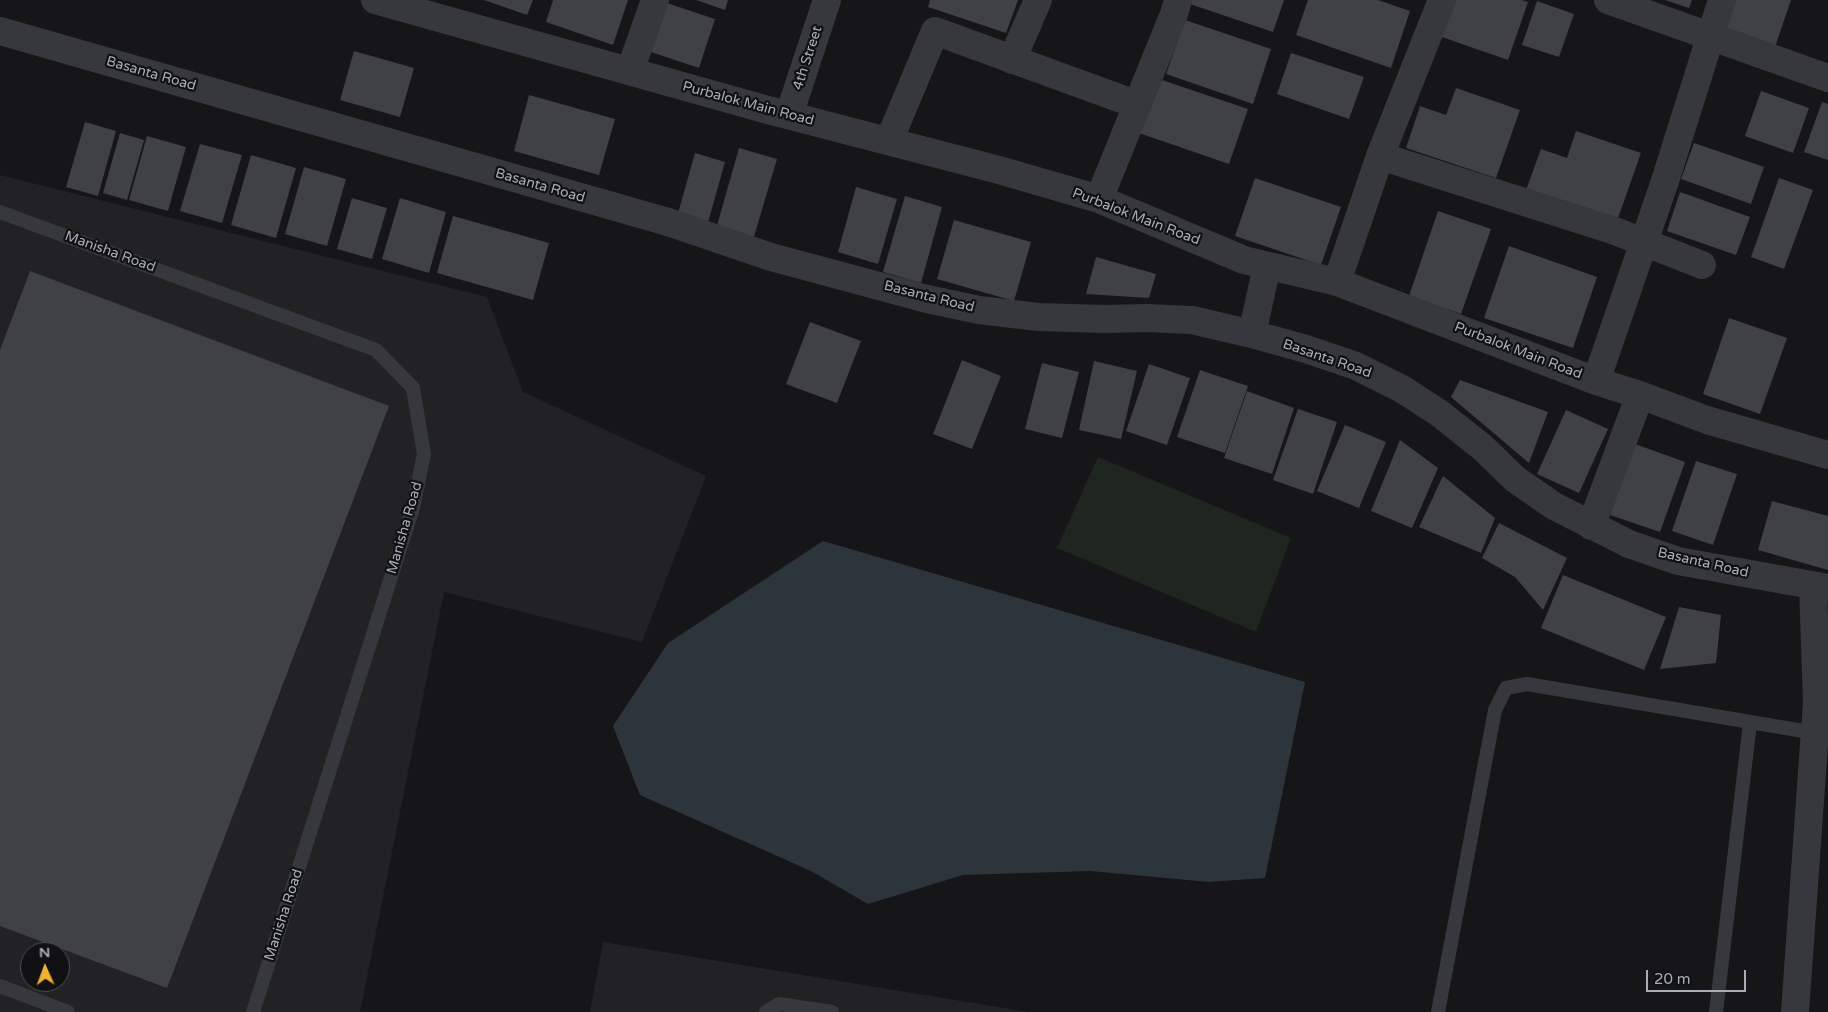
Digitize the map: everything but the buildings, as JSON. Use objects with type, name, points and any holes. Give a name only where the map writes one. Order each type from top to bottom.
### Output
[{"type":"street","name":"Purbalok Main Road","points":[[375,0],[426,7],[630,71],[999,170],[1099,199],[1244,260],[1336,282],[1596,381],[1640,394],[1707,420],[1828,454]]},
{"type":"street","points":[[630,71],[655,0]]},
{"type":"street","name":"4th Street","points":[[789,115],[827,0]]},
{"type":"street","points":[[1012,60],[1038,0]]},
{"type":"street","points":[[1099,199],[1138,105],[1178,0]]},
{"type":"street","points":[[1336,282],[1380,156],[1442,0]]},
{"type":"street","points":[[1608,0],[1828,78]]},
{"type":"street","points":[[1596,381],[1722,0]]},
{"type":"street","name":"Basanta Road","points":[[0,31],[668,222],[771,258],[869,282],[927,299],[979,310],[1038,317],[1192,320],[1252,334],[1356,366],[1402,388],[1439,413],[1482,447],[1515,479],[1554,506],[1629,544],[1678,561],[1821,587]]},
{"type":"street","points":[[889,141],[935,31],[1138,105]]},
{"type":"street","points":[[1380,156],[1615,231],[1702,265]]},
{"type":"street","points":[[1252,334],[1267,266]]},
{"type":"street","points":[[1591,526],[1640,394]]},
{"type":"street","points":[[1795,1012],[1817,702],[1821,587]]},
{"type":"lane","name":"Manisha Road","points":[[0,212],[376,350],[413,388],[424,454],[413,508],[253,1012]]},
{"type":"lane","points":[[1438,1012],[1495,710],[1506,688],[1527,684],[1815,733]]},
{"type":"lane","points":[[1716,1012],[1750,723]]},
{"type":"lane","points":[[0,986],[68,1012]]},
{"type":"lane","points":[[766,1012],[779,1004],[832,1012]]},
{"type":"shaded area","points":[[0,175],[487,297],[523,392],[706,476],[642,642],[444,592],[360,1012],[0,1012]]},
{"type":"shaded area","points":[[1098,457],[1291,538],[1256,632],[1057,548]]},
{"type":"shaded area","points":[[823,541],[1305,682],[1265,878],[1209,882],[1090,871],[963,875],[868,904],[811,871],[640,795],[613,726],[668,643]]},
{"type":"shaded area","points":[[603,942],[1028,1012],[590,1012]]}]
